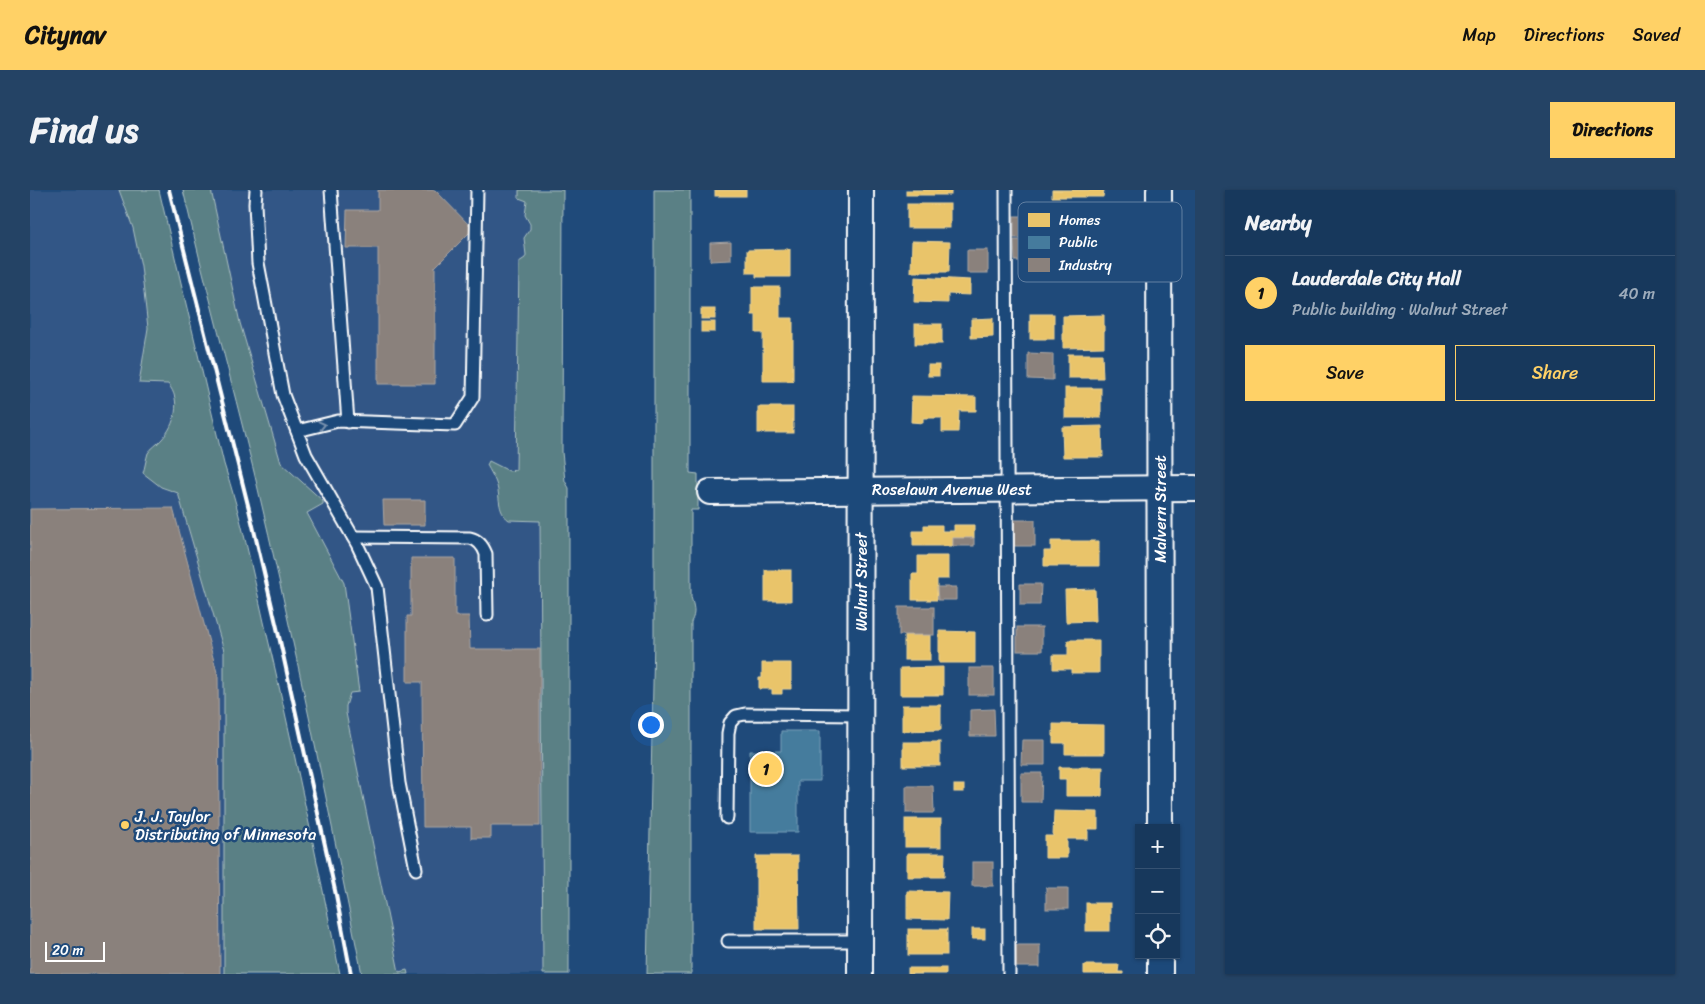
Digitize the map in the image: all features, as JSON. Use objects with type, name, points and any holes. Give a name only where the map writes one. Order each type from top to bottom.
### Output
[{"type":"street","name":"Walnut Street","points":[[860,974],[861,190]]},
{"type":"street","name":"Malvern Street","points":[[1159,282],[1160,824]]},
{"type":"street","name":"Roselawn Avenue West","points":[[710,492],[1195,488]]},
{"type":"street","points":[[1160,959],[1160,974]]},
{"type":"lane","points":[[256,190],[258,263],[283,395],[306,455],[353,537],[377,586],[399,783],[416,869]]},
{"type":"lane","points":[[331,190],[348,422]]},
{"type":"lane","points":[[297,431],[338,421],[455,425],[473,397],[477,190]]},
{"type":"lane","points":[[1006,190],[1009,974]]},
{"type":"lane","points":[[353,537],[475,539],[483,546],[486,554],[487,615]]},
{"type":"lane","points":[[727,818],[728,733],[730,722],[736,716],[756,713],[861,715]]},
{"type":"lane","points":[[728,941],[860,941]]},
{"type":"shaded area","name":"J. J. Taylor Distributing of Minnesota","points":[[30,190],[119,190],[133,228],[141,266],[148,328],[139,383],[168,384],[172,389],[176,404],[173,422],[164,437],[149,453],[161,487],[178,493],[224,650],[224,974],[30,974]]},
{"type":"shaded area","points":[[211,190],[519,190],[519,198],[527,201],[525,211],[530,229],[524,238],[525,259],[519,262],[516,471],[509,471],[489,461],[487,465],[496,483],[500,509],[509,520],[540,520],[543,974],[408,974],[408,971],[399,972],[346,713],[350,693],[358,692],[344,583],[307,512],[323,504],[323,501],[281,463],[240,323]]},
{"type":"green space","points":[[119,190],[159,190],[224,464],[251,562],[340,974],[224,974],[224,651],[178,493],[161,487],[143,473],[148,453],[167,433],[173,420],[176,405],[175,397],[168,384],[139,383],[148,328],[141,266],[133,228]]},
{"type":"green space","points":[[183,190],[211,190],[240,323],[281,463],[323,501],[323,504],[307,513],[344,583],[359,692],[350,693],[346,713],[399,972],[407,970],[408,974],[362,974],[269,535]]},
{"type":"green space","points":[[519,190],[563,190],[562,452],[565,481],[569,488],[569,974],[543,974],[540,521],[509,520],[505,516],[500,508],[496,483],[487,465],[489,461],[509,471],[516,470],[519,262],[526,255],[524,238],[530,229],[530,224],[525,215],[527,201],[519,198]]},
{"type":"green space","points":[[654,190],[690,190],[690,473],[698,474],[698,510],[691,510],[691,597],[694,616],[691,622],[691,974],[647,974],[654,636]]},
{"type":"building: Homes","points":[[715,190],[746,190],[746,196],[715,196]]},
{"type":"building: Homes","points":[[906,190],[951,190],[951,195],[906,195]]},
{"type":"building: Homes","points":[[1052,190],[1104,190],[1103,197],[1052,197]]},
{"type":"building: Homes","points":[[907,204],[950,204],[950,228],[907,228]]},
{"type":"building: Homes","points":[[912,241],[950,242],[949,272],[911,272]]},
{"type":"building: Homes","points":[[790,249],[790,277],[756,277],[756,273],[747,273],[747,250]]},
{"type":"building: Homes","points":[[915,277],[970,280],[970,295],[948,294],[948,303],[914,302]]},
{"type":"building: Homes","points":[[752,287],[780,287],[780,318],[793,318],[793,381],[763,381],[763,333],[756,333],[756,315],[752,315]]},
{"type":"building: Homes","points":[[701,309],[715,309],[715,319],[701,319]]},
{"type":"building: Homes","points":[[1030,314],[1054,314],[1054,339],[1030,339]]},
{"type":"building: Homes","points":[[1104,315],[1104,347],[1063,348],[1063,316]]},
{"type":"building: Homes","points":[[993,318],[993,337],[971,338],[971,319]]},
{"type":"building: Homes","points":[[701,322],[715,322],[715,332],[701,332]]},
{"type":"building: Homes","points":[[915,324],[942,324],[942,344],[915,344]]},
{"type":"building: Homes","points":[[1068,354],[1102,354],[1103,378],[1068,378]]},
{"type":"building: Homes","points":[[928,365],[939,365],[939,376],[928,376]]},
{"type":"building: Homes","points":[[1065,388],[1101,388],[1101,418],[1065,418]]},
{"type":"building: Homes","points":[[912,396],[976,397],[976,411],[959,411],[958,432],[942,432],[942,418],[923,418],[923,423],[911,422]]},
{"type":"building: Homes","points":[[758,407],[793,407],[793,433],[758,433]]},
{"type":"building: Homes","points":[[1102,426],[1103,457],[1063,457],[1062,427]]},
{"type":"building: Homes","points":[[924,525],[942,525],[942,531],[954,531],[954,525],[974,525],[974,538],[953,538],[953,546],[913,546],[913,531],[924,531]]},
{"type":"building: Homes","points":[[1051,541],[1099,541],[1099,566],[1044,566],[1044,551],[1051,551]]},
{"type":"building: Homes","points":[[918,556],[948,556],[948,579],[937,579],[937,600],[912,600],[912,574],[918,574]]},
{"type":"building: Homes","points":[[765,570],[791,570],[791,601],[765,601]]},
{"type":"building: Homes","points":[[1095,589],[1096,621],[1066,622],[1065,590]]},
{"type":"building: Homes","points":[[939,631],[975,632],[975,663],[939,663]]},
{"type":"building: Homes","points":[[904,635],[930,635],[930,660],[904,660]]},
{"type":"building: Homes","points":[[1068,640],[1099,640],[1099,673],[1071,673],[1071,669],[1053,669],[1053,655],[1068,655]]},
{"type":"building: Homes","points":[[762,663],[791,663],[791,689],[782,689],[782,694],[772,694],[772,689],[759,689],[759,678],[762,678]]},
{"type":"building: Homes","points":[[943,667],[943,695],[900,695],[900,668]]},
{"type":"building: Homes","points":[[902,705],[941,705],[941,730],[902,731]]},
{"type":"building: Homes","points":[[1053,724],[1104,725],[1104,754],[1065,754],[1065,743],[1053,743]]},
{"type":"building: Homes","points":[[903,742],[940,742],[940,766],[903,766]]},
{"type":"building: Homes","points":[[1059,767],[1103,767],[1102,796],[1066,796],[1066,779],[1059,779]]},
{"type":"building: Homes","points":[[954,785],[964,785],[964,792],[954,792]]},
{"type":"building: Homes","points":[[1054,811],[1098,812],[1098,829],[1088,829],[1088,839],[1067,839],[1067,858],[1045,858],[1045,836],[1053,836]]},
{"type":"building: Homes","points":[[905,819],[941,819],[941,847],[905,847]]},
{"type":"building: Homes","points":[[907,853],[945,853],[944,877],[907,877]]},
{"type":"building: Homes","points":[[756,856],[798,856],[799,929],[756,929]]},
{"type":"building: Homes","points":[[907,891],[948,892],[947,920],[907,919]]},
{"type":"building: Homes","points":[[1086,903],[1110,903],[1110,931],[1086,931]]},
{"type":"building: Homes","points":[[908,929],[947,929],[947,955],[908,955]]},
{"type":"building: Homes","points":[[972,929],[985,929],[985,939],[972,939]]},
{"type":"building: Homes","points":[[1084,965],[1119,965],[1118,972],[1123,972],[1123,974],[1084,974]]},
{"type":"building: Homes","points":[[908,968],[946,968],[946,974],[908,974]]},
{"type":"building: Public","points":[[781,731],[820,731],[820,781],[798,781],[798,832],[750,832],[750,751],[781,751]]},
{"type":"building: Industry","points":[[378,190],[435,190],[473,229],[435,267],[435,384],[378,384],[378,248],[346,248],[347,210],[378,210]]},
{"type":"building: Industry","points":[[1014,216],[1018,216],[1018,238],[1014,238]]},
{"type":"building: Industry","points":[[1014,240],[1018,240],[1018,261],[1015,261]]},
{"type":"building: Industry","points":[[731,242],[731,260],[710,261],[710,243]]},
{"type":"building: Industry","points":[[967,250],[988,250],[988,273],[967,273]]},
{"type":"building: Industry","points":[[1028,353],[1053,354],[1053,380],[1028,379]]},
{"type":"building: Industry","points":[[383,500],[425,500],[425,525],[384,525]]},
{"type":"building: Industry","name":"J. J. Taylor Distributing of Minnesota","points":[[173,508],[218,676],[220,974],[30,974],[30,509]]},
{"type":"building: Industry","points":[[1014,520],[1035,520],[1035,546],[1014,546]]},
{"type":"building: Industry","points":[[953,538],[974,538],[974,546],[953,546]]},
{"type":"building: Industry","points":[[411,558],[455,558],[455,616],[469,616],[470,649],[540,649],[540,826],[491,826],[491,838],[471,838],[471,827],[423,827],[422,682],[407,682],[407,616],[411,616]]},
{"type":"building: Industry","points":[[1020,584],[1041,584],[1040,605],[1020,605]]},
{"type":"building: Industry","points":[[937,587],[956,587],[956,600],[938,600]]},
{"type":"building: Industry","points":[[899,607],[934,607],[934,635],[899,635]]},
{"type":"building: Industry","points":[[1017,627],[1042,627],[1042,651],[1017,651]]},
{"type":"building: Industry","points":[[969,668],[994,668],[994,695],[969,695]]},
{"type":"building: Industry","points":[[994,709],[995,736],[970,736],[970,710]]},
{"type":"building: Industry","points":[[1022,740],[1045,740],[1045,765],[1021,765]]},
{"type":"building: Industry","points":[[1021,773],[1042,773],[1041,802],[1021,802]]},
{"type":"building: Industry","points":[[906,786],[933,786],[934,813],[906,813]]},
{"type":"building: Industry","points":[[972,862],[993,862],[993,886],[972,886]]},
{"type":"building: Industry","points":[[1046,888],[1068,888],[1068,909],[1046,909]]},
{"type":"building: Industry","points":[[1016,945],[1040,945],[1040,967],[1016,967]]},
{"type":"railway","points":[[169,190],[278,632],[336,895],[351,974]]},
{"type":"place","name":"Lauderdale City Hall","points":[[766,769]]},
{"type":"place","name":"J. J. Taylor Distributing of Minnesota","points":[[125,825]]}]
